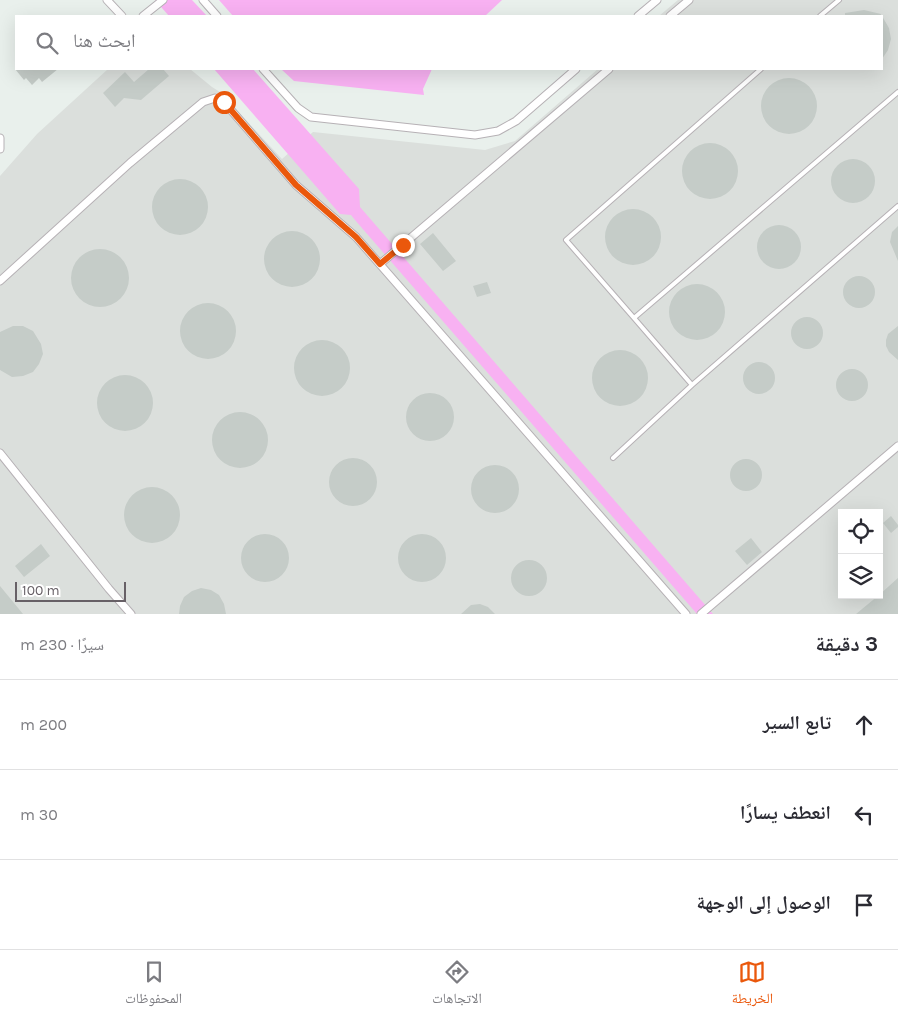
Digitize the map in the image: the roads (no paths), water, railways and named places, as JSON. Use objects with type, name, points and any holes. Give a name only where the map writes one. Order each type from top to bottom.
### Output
[{"type":"street","points":[[107,0],[121,15]]},
{"type":"street","points":[[145,15],[163,0]]},
{"type":"street","points":[[203,0],[216,15]]},
{"type":"street","points":[[639,15],[657,0]]},
{"type":"street","points":[[671,15],[689,0]]},
{"type":"street","points":[[264,70],[298,108],[311,117],[475,135],[498,131],[516,120],[575,70]]},
{"type":"street","points":[[383,262],[608,70]]},
{"type":"street","points":[[0,281],[130,163],[203,102],[215,98],[224,102],[296,185],[383,262],[686,614]]},
{"type":"street","points":[[0,138],[0,149]]},
{"type":"street","points":[[701,614],[896,448]]},
{"type":"street","points":[[0,453],[131,614]]},
{"type":"lane","points":[[821,15],[839,0]]},
{"type":"lane","points":[[692,385],[566,240],[760,70]]},
{"type":"lane","points":[[634,318],[898,92]]},
{"type":"lane","points":[[614,458],[692,385],[898,206]]}]
